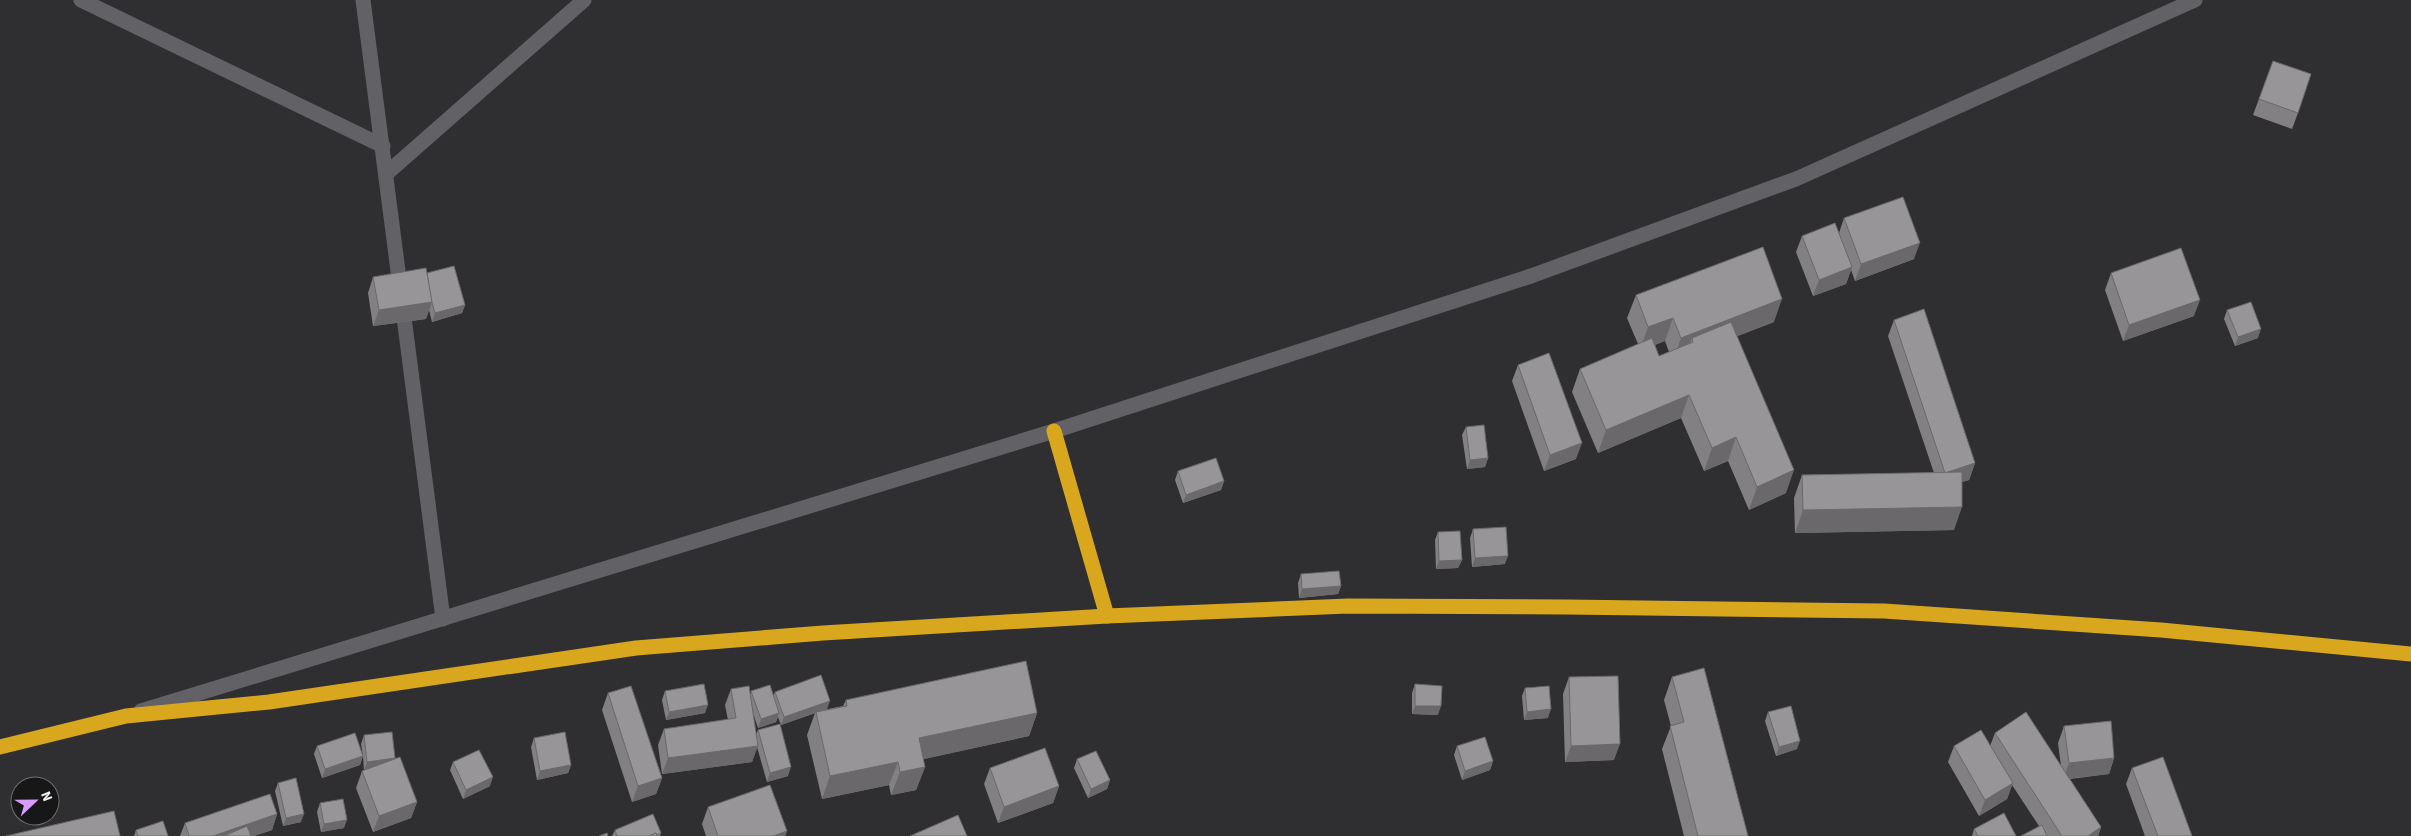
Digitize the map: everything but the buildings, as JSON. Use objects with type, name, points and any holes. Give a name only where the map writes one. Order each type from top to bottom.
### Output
[{"type":"highway","points":[[1054,431],[1108,616]]},
{"type":"highway","points":[[0,747],[126,716],[269,702],[636,648],[823,633],[1108,616],[1348,606],[1566,606],[1884,612],[2161,630],[2411,654]]},
{"type":"main road","points":[[81,0],[382,146]]},
{"type":"main road","points":[[364,0],[443,619]]},
{"type":"main road","points":[[386,174],[584,0]]},
{"type":"main road","points":[[126,716],[1054,431],[1531,276],[1796,179],[2195,0]]}]
